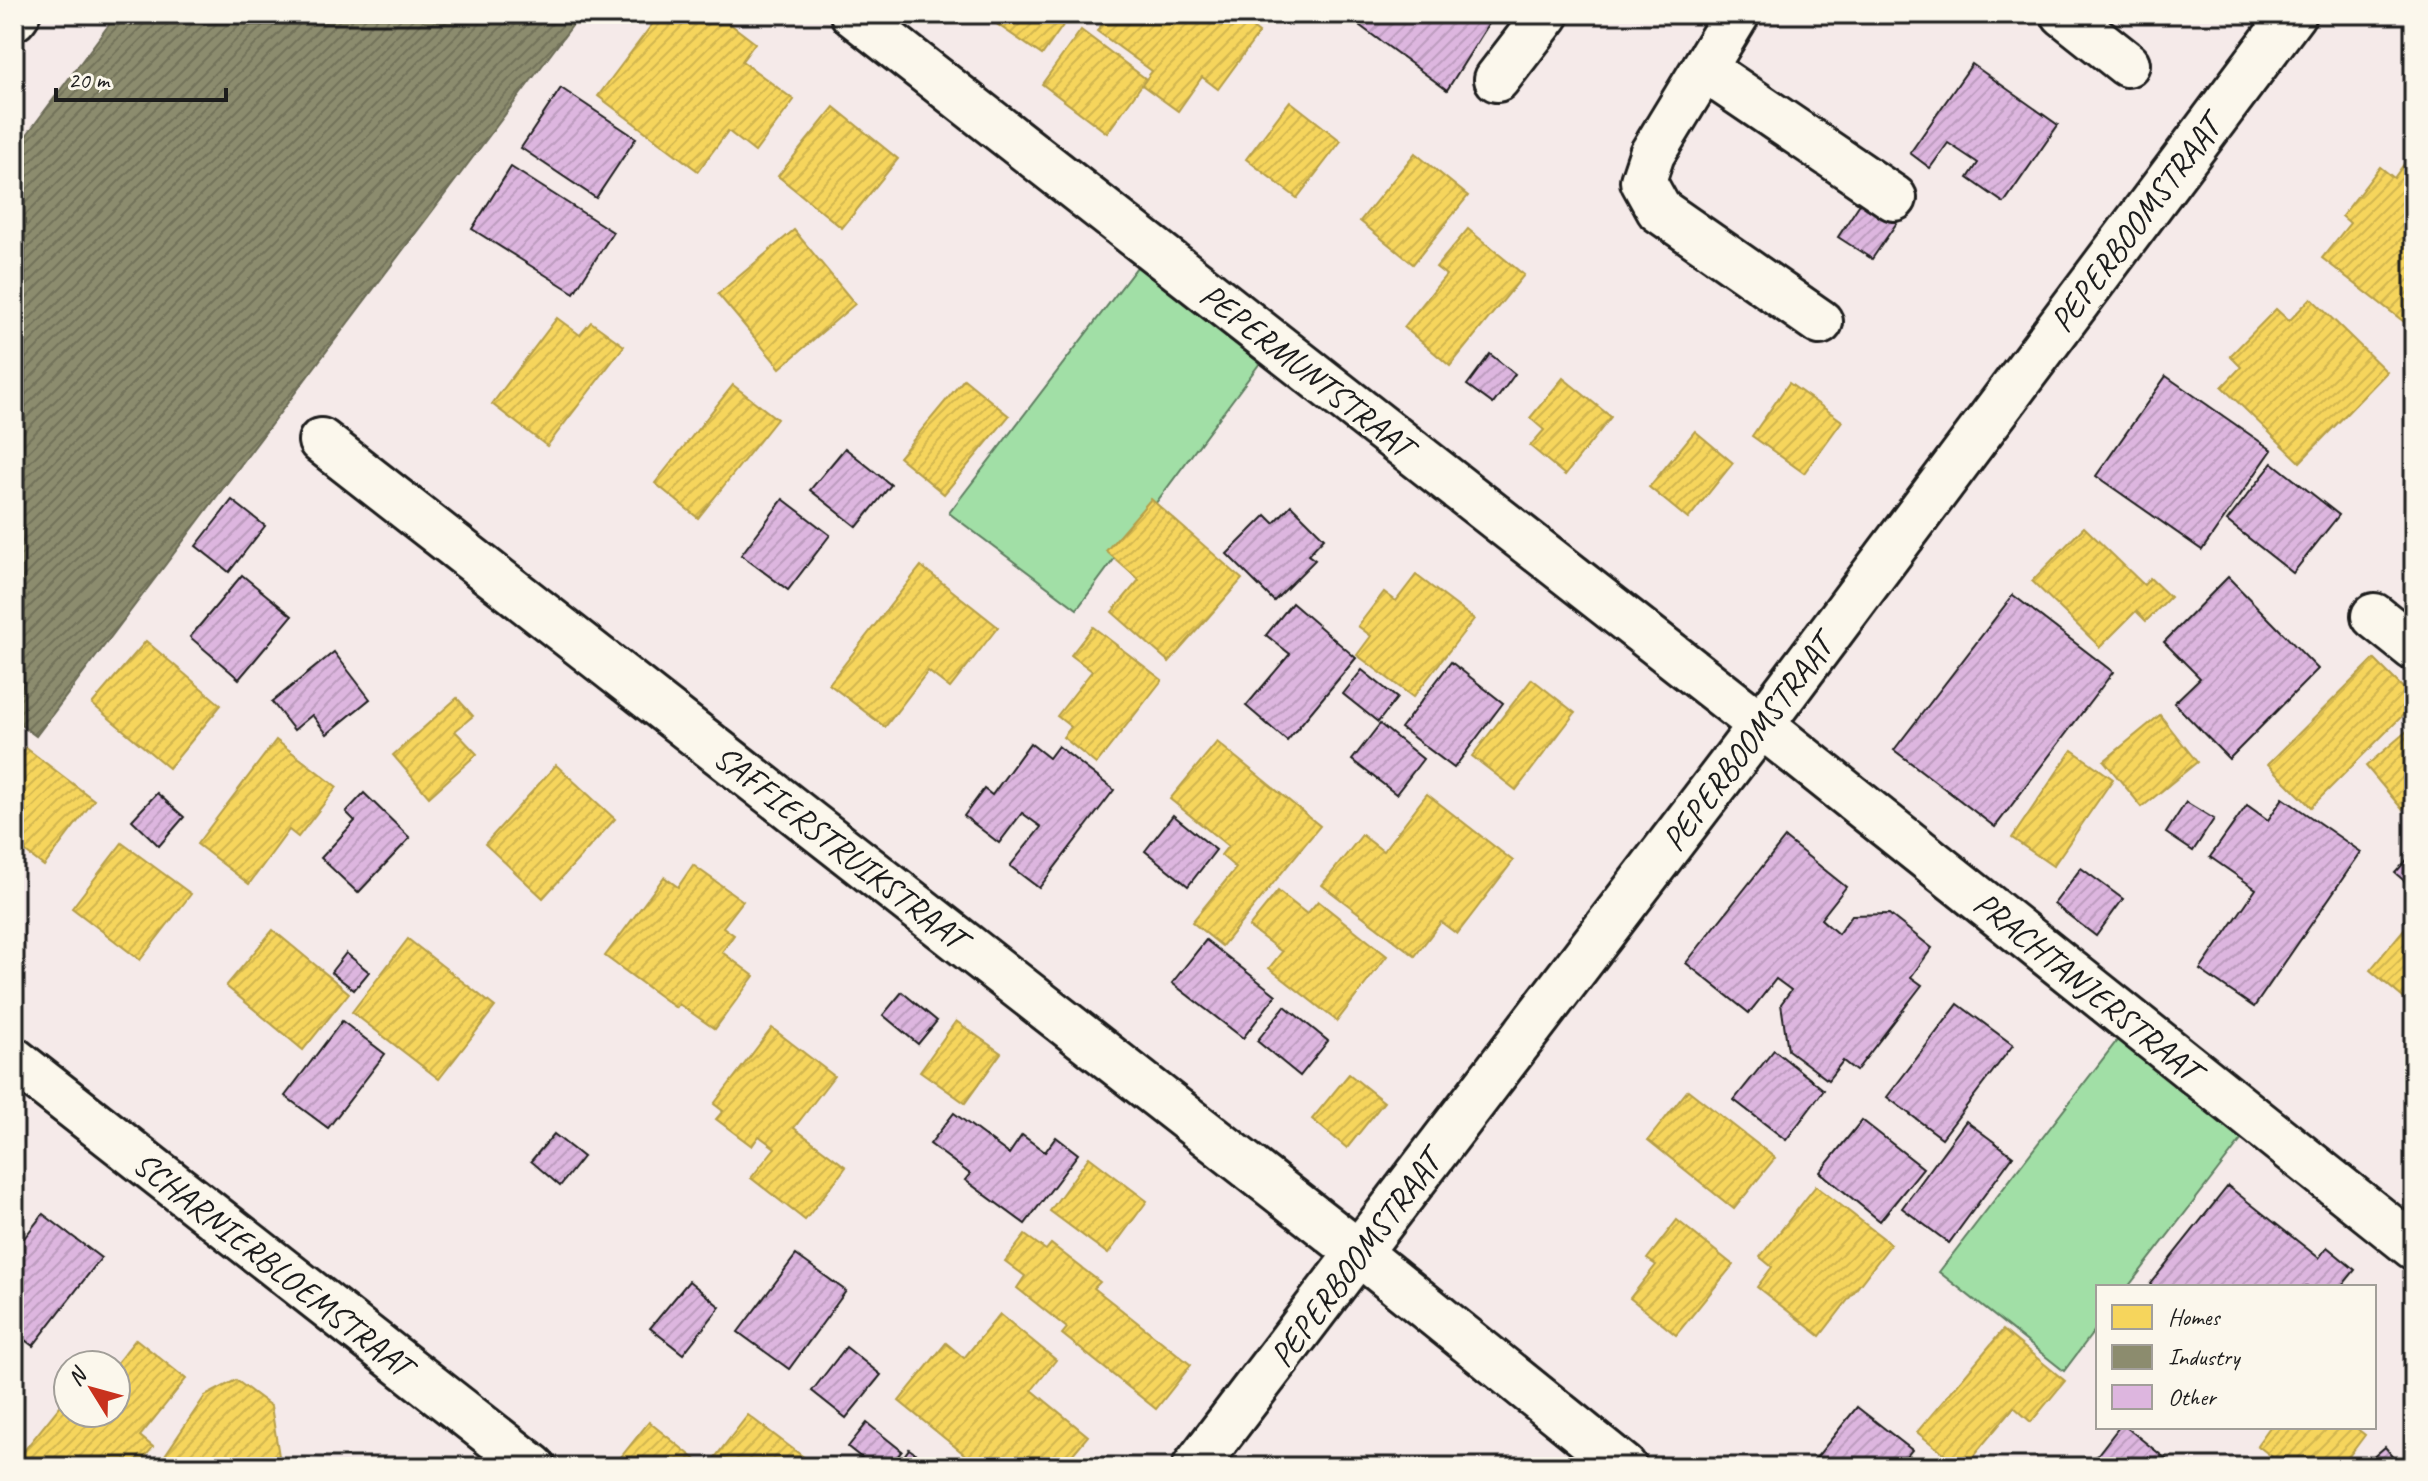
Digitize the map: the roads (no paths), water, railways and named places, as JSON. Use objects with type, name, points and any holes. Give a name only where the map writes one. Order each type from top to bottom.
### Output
[{"type":"street","name":"PEPERMUNTSTRAAT","points":[[853,14],[1761,725]]},
{"type":"street","points":[[1497,79],[1547,14]]},
{"type":"street","points":[[1737,14],[1652,154],[1643,181],[1659,210],[1820,322]]},
{"type":"street","points":[[2064,14],[2127,64]]},
{"type":"street","name":"PEPERBOOMSTRAAT","points":[[1195,1467],[1761,725],[2293,14]]},
{"type":"street","points":[[1704,69],[1894,198]]},
{"type":"street","name":"SAFFIERSTRUIKSTRAAT","points":[[321,441],[1359,1253],[1624,1467]]},
{"type":"street","points":[[2374,616],[2414,648]]},
{"type":"street","name":"PRACHTANJERSTRAAT","points":[[1761,725],[2414,1247]]},
{"type":"street","name":"SCHARNIERBLOEMSTRAAT","points":[[14,1060],[533,1467]]}]
